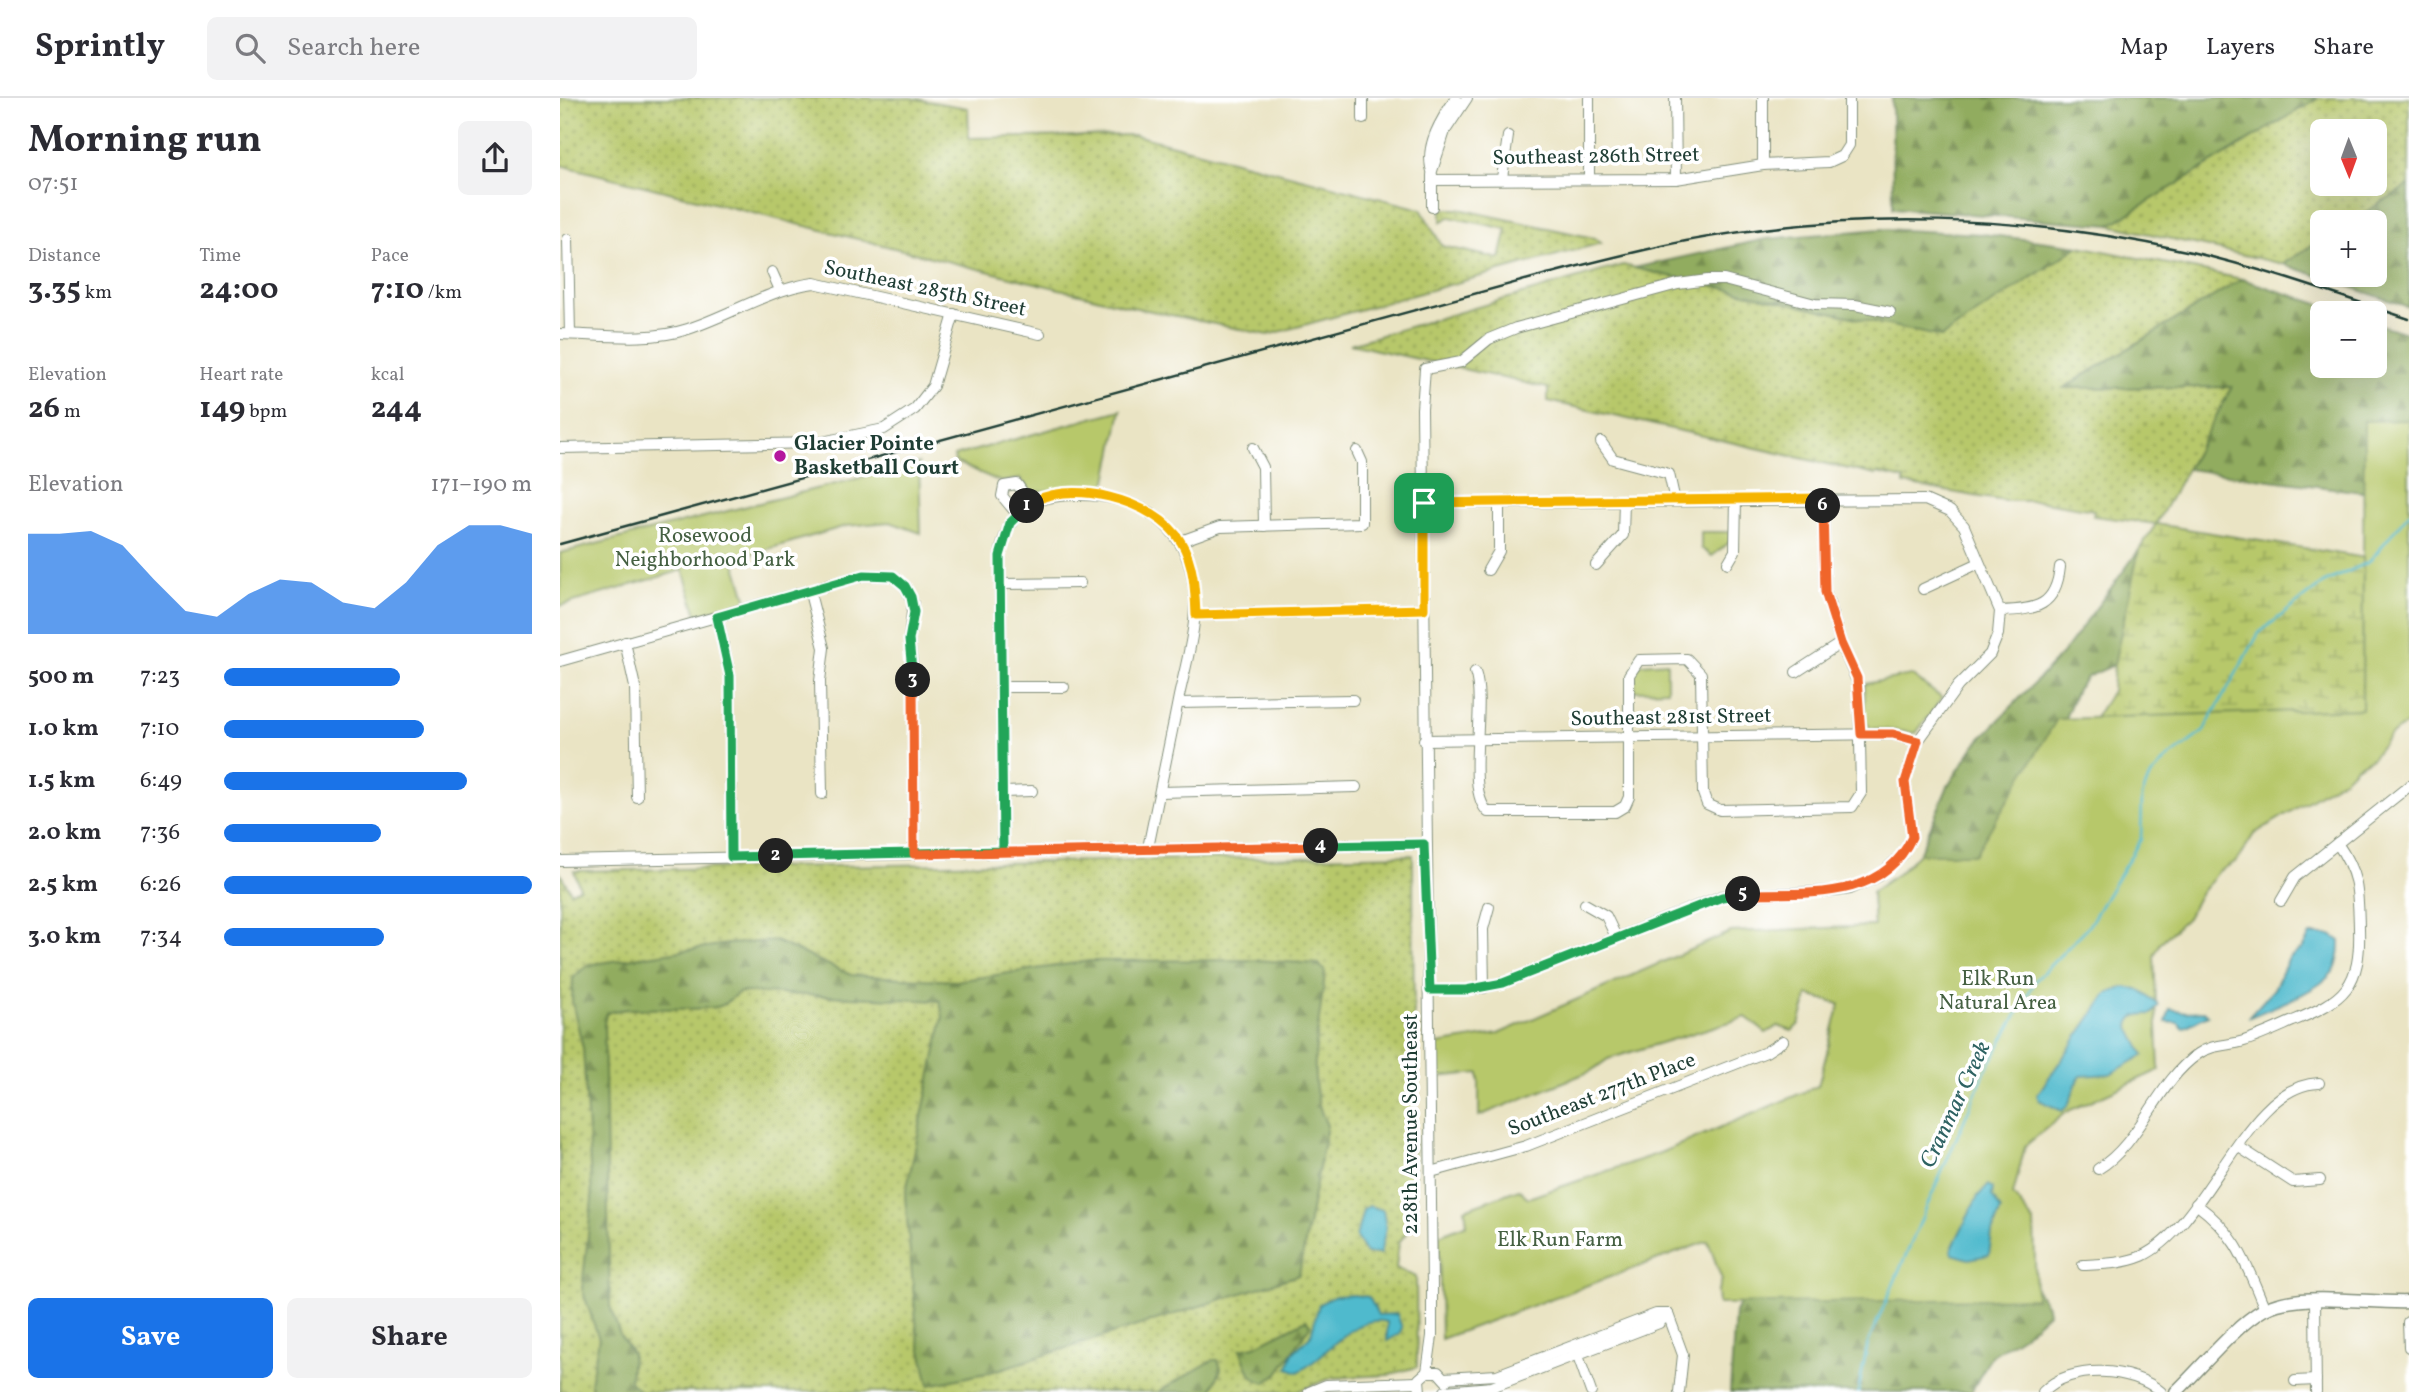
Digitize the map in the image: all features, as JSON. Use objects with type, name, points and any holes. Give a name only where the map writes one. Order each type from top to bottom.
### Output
[{"type":"street","points":[[1363,98],[1363,119]]},
{"type":"street","points":[[1432,207],[1429,162],[1433,141],[1444,115],[1456,98]]},
{"type":"street","points":[[1432,176],[1445,131],[1467,98]]},
{"type":"street","points":[[1589,98],[1589,179]]},
{"type":"street","points":[[1675,98],[1676,179]]},
{"type":"street","points":[[1763,98],[1763,165]]},
{"type":"street","name":"Southeast 286th Street","points":[[1432,176],[1676,179],[1763,165],[1829,162],[1842,156],[1849,145],[1849,98]]},
{"type":"street","points":[[1502,178],[1508,136]]},
{"type":"street","points":[[565,334],[568,239]]},
{"type":"street","points":[[772,272],[780,290]]},
{"type":"street","name":"228th Avenue Southeast","points":[[1445,1391],[1436,1374],[1432,1336],[1430,990],[1424,844],[1422,409],[1425,369],[1461,362],[1489,339],[1516,328],[1678,285],[1724,280],[1800,302],[1856,305],[1890,312]]},
{"type":"street","name":"Southeast 285th Street","points":[[565,334],[664,335],[727,314],[780,290],[814,283],[1040,334]]},
{"type":"street","points":[[560,448],[817,443],[884,429],[901,420],[925,398],[940,369],[954,314]]},
{"type":"street","points":[[1601,442],[1613,459],[1669,474],[1673,480],[1675,502]]},
{"type":"street","points":[[1253,448],[1263,467],[1264,526]]},
{"type":"street","points":[[1181,541],[1220,527],[1362,523],[1362,462],[1357,451]]},
{"type":"street","points":[[1017,514],[1002,496],[1004,486],[1017,484],[1030,503]]},
{"type":"street","points":[[1003,851],[1002,542],[1017,514],[1038,498],[1097,494],[1120,498],[1158,517],[1181,541],[1191,570],[1196,615],[1148,848]]},
{"type":"street","points":[[1475,672],[1480,693],[1477,740],[1479,797],[1483,807],[1493,814],[1615,812],[1625,806],[1629,797],[1629,675],[1635,663],[1646,658],[1682,658],[1694,663],[1703,682],[1703,793],[1707,804],[1720,810],[1847,808],[1857,803],[1861,793],[1859,686],[1841,643],[1824,581],[1823,498]]},
{"type":"street","points":[[1424,503],[1917,498],[1941,506],[1964,526],[2000,611],[1998,634],[1990,654],[1958,686],[1918,741],[1905,782],[1912,837],[1902,855],[1879,876],[1850,889],[1732,894],[1484,988],[1430,990]]},
{"type":"street","points":[[1728,563],[1735,551],[1736,499]]},
{"type":"street","points":[[1596,565],[1623,536],[1624,501]]},
{"type":"street","points":[[1488,570],[1499,551],[1499,502]]},
{"type":"street","points":[[1923,589],[1979,563]]},
{"type":"street","points":[[2000,611],[2031,609],[2045,602],[2055,592],[2060,566]]},
{"type":"street","points":[[560,661],[871,574],[887,575],[899,580],[913,604],[909,640],[913,671],[914,854]]},
{"type":"street","points":[[1001,584],[1080,583]]},
{"type":"street","points":[[810,593],[824,648],[820,681],[822,794]]},
{"type":"street","points":[[1196,615],[1424,609]]},
{"type":"street","points":[[717,617],[730,676],[731,857]]},
{"type":"street","points":[[625,642],[635,687],[637,797]]},
{"type":"street","points":[[1796,672],[1841,643]]},
{"type":"street","points":[[1002,687],[1065,687]]},
{"type":"street","points":[[1178,703],[1353,700]]},
{"type":"street","name":"Southeast 281st Street","points":[[1424,740],[1893,734],[1918,741]]},
{"type":"street","points":[[2281,901],[2295,877],[2409,786]]},
{"type":"street","points":[[1160,792],[1356,787]]},
{"type":"street","points":[[1003,792],[1032,791]]},
{"type":"street","points":[[2098,1169],[2117,1155],[2180,1071],[2198,1054],[2212,1047],[2244,1041],[2306,1016],[2334,1002],[2345,992],[2360,958],[2358,888],[2351,864],[2337,843]]},
{"type":"street","points":[[560,861],[1424,844]]},
{"type":"street","points":[[1585,904],[1606,916],[1616,937]]},
{"type":"street","points":[[1484,988],[1483,929],[1489,907]]},
{"type":"street","name":"Southeast 277th Place","points":[[1431,1172],[1526,1146],[1766,1052],[1783,1041]]},
{"type":"street","points":[[2083,1265],[2118,1263],[2144,1255],[2170,1236],[2277,1097],[2295,1087],[2319,1083]]},
{"type":"street","points":[[2239,1147],[2293,1182],[2320,1180]]},
{"type":"street","points":[[2196,1204],[2218,1220],[2232,1237],[2265,1309]]},
{"type":"street","points":[[2315,1300],[2316,1392]]},
{"type":"street","points":[[2176,1392],[2252,1318],[2265,1309],[2288,1302],[2315,1300],[2409,1302]]},
{"type":"street","points":[[1308,1392],[1326,1385],[1390,1382],[1419,1388],[1436,1374],[1497,1375],[1659,1322],[1668,1314],[1683,1355],[1679,1392]]},
{"type":"street","points":[[2408,1322],[2409,1347]]},
{"type":"street","points":[[1445,1391],[1485,1389],[1575,1349]]},
{"type":"street","points":[[1575,1349],[1591,1392]]},
{"type":"street","points":[[2043,1392],[2062,1378],[2115,1373],[2141,1379],[2161,1392]]},
{"type":"street","points":[[2295,1381],[2316,1381]]},
{"type":"green space","points":[[560,98],[911,98],[968,108],[969,138],[1135,135],[1421,209],[1442,246],[1500,259],[1507,229],[1449,217],[1441,222],[1441,209],[1459,209],[1594,238],[1601,243],[1268,335],[1132,307],[560,165]]},
{"type":"green space","points":[[1892,98],[2318,98],[2110,225],[1893,208]]},
{"type":"green space","points":[[2318,98],[2409,98],[2409,185],[2369,210],[2310,210],[2310,247],[2283,264],[2110,225]]},
{"type":"green space","points":[[2409,185],[2409,307],[2350,287],[2387,287],[2387,210],[2369,210]]},
{"type":"green space","points":[[1881,229],[1982,234],[2079,246],[1941,337],[1634,268],[1766,239]]},
{"type":"green space","points":[[2079,246],[2242,279],[2065,387],[2233,387],[2156,524],[2093,516],[2094,510],[2038,501],[2004,501],[1904,484],[1904,479],[1548,401],[1548,388],[1350,344],[1623,265],[1941,337]]},
{"type":"green space","points":[[2310,247],[2310,273],[2283,264]]},
{"type":"green space","points":[[2242,279],[2310,301],[2310,378],[2387,378],[2387,327],[2409,334],[2409,498],[2187,469],[2232,387],[2064,388]]},
{"type":"green space","points":[[1121,410],[1106,486],[1032,492],[1020,479],[1001,482],[955,462],[954,456]]},
{"type":"green space","name":"Elk Run Natural Area","points":[[2409,420],[2409,723],[2390,735],[2372,758],[2357,766],[2344,779],[2254,834],[2237,861],[2219,871],[2199,895],[2187,918],[2161,942],[2154,956],[2159,1070],[2066,1112],[2025,1146],[2013,1195],[2034,1222],[2036,1298],[1718,1304],[1717,1292],[1722,1280],[1708,1241],[1441,1339],[1439,1235],[1467,1224],[1465,1209],[1519,1189],[1528,1198],[1660,1153],[1818,1086],[1840,1004],[1808,995],[1799,1024],[1792,1031],[1778,1026],[1766,1033],[1746,1017],[1608,1059],[1591,1071],[1479,1116],[1479,1073],[1438,1077],[1437,1044],[1498,1034],[1731,932],[1874,926],[1872,892],[1899,873],[1919,854],[1975,854],[2057,719],[2362,709],[2364,421]]},
{"type":"green space","name":"Rosewood Neighborhood Park","points":[[919,463],[921,533],[890,522],[846,526],[734,559],[747,601],[697,615],[683,570],[560,606],[560,553]]},
{"type":"green space","points":[[2156,524],[2409,565],[2409,706],[2254,834],[2090,726],[2112,691],[2114,665],[2139,550]]},
{"type":"green space","points":[[1701,532],[1730,532],[1730,542],[1712,556],[1701,548]]},
{"type":"green space","points":[[2139,550],[2114,665],[2087,677],[2077,689],[2058,735],[2040,763],[1824,1064],[1840,1004],[1815,997],[1850,976],[1868,926],[1874,926],[1872,892],[1899,873],[1919,854],[1948,786],[1975,745],[2062,654]]},
{"type":"green space","points":[[1667,662],[1667,690],[1635,691],[1635,672],[1641,664]]},
{"type":"green space","points":[[1911,675],[1942,698],[1916,733],[1870,728],[1864,719],[1865,684]]},
{"type":"green space","points":[[1413,855],[1415,1223],[1399,1242],[1396,1268],[1416,1277],[1417,1367],[1388,1375],[1331,1378],[1296,1392],[560,1392],[560,873],[571,892],[580,888],[574,871]]},
{"type":"green space","points":[[775,941],[851,975],[956,981],[1089,961],[1254,960],[1319,964],[1325,972],[1315,1070],[1320,1108],[1327,1125],[1299,1275],[991,1372],[929,1385],[917,1332],[905,1196],[943,1017],[940,1001],[740,992],[717,1007],[626,1009],[606,1014],[604,1024],[610,1306],[620,1335],[632,1353],[630,1382],[641,1392],[592,1392],[590,1383],[599,1339],[582,1289],[592,1199],[583,1048],[572,1002],[573,978],[587,965],[727,944]]},
{"type":"green space","points":[[2030,1279],[2047,1306],[2048,1313],[2025,1334],[1991,1356],[1971,1392],[1730,1392],[1735,1312],[1741,1299]]},
{"type":"green space","points":[[1306,1320],[1310,1324],[1309,1328],[1278,1373],[1265,1383],[1255,1378],[1248,1370],[1240,1349],[1255,1346]]},
{"type":"green space","points":[[1213,1360],[1218,1360],[1221,1369],[1211,1392],[1158,1392]]},
{"type":"water","points":[[2310,935],[2331,935],[2340,941],[2338,962],[2332,973],[2305,993],[2248,1018],[2274,989],[2289,958],[2302,949]]},
{"type":"water","points":[[2124,987],[2138,989],[2159,1005],[2152,1014],[2138,1016],[2130,1022],[2129,1026],[2144,1055],[2110,1074],[2081,1076],[2062,1111],[2039,1100],[2037,1095],[2107,994]]},
{"type":"water","points":[[2170,1009],[2204,1011],[2208,1015],[2183,1028],[2178,1023],[2166,1022]]},
{"type":"water","points":[[1988,1185],[1993,1188],[1992,1196],[2001,1210],[1992,1233],[1989,1255],[1969,1259],[1952,1254],[1951,1250],[1978,1196]]},
{"type":"water","points":[[1369,1206],[1383,1210],[1386,1228],[1380,1254],[1366,1254],[1356,1237],[1363,1210]]},
{"type":"water","points":[[1335,1296],[1369,1297],[1378,1315],[1397,1314],[1402,1328],[1399,1334],[1387,1341],[1387,1322],[1362,1324],[1298,1372],[1288,1368],[1292,1354],[1311,1335],[1319,1304]]},
{"type":"waterway","name":"Cranmar Creek","points":[[1858,1392],[1868,1343],[1985,1072],[2036,980],[2088,927],[2141,839],[2142,796],[2148,780],[2164,761],[2203,732],[2259,633],[2323,583],[2369,562],[2409,513]]},
{"type":"railway","points":[[560,544],[1547,274],[1686,241],[1749,231],[1876,221],[1940,221],[2066,230],[2191,252],[2246,266],[2409,319]]},
{"type":"place","name":"Glacier Pointe Basketball Court","points":[[780,456]]},
{"type":"route","points":[[1424,503],[1424,609],[1196,615],[1195,589],[1181,541],[1158,517],[1120,498],[1097,494],[1038,498],[1010,523],[1002,542],[1000,556],[1003,851],[914,854],[731,857],[728,703],[730,676],[717,617],[871,574],[893,576],[899,580],[909,592],[913,604],[909,640],[913,671],[914,854],[1424,844],[1430,990],[1466,990],[1503,983],[1732,894],[1850,889],[1879,876],[1902,855],[1912,837],[1905,782],[1918,741],[1893,734],[1861,734],[1857,678],[1841,643],[1825,592],[1823,498],[1675,502],[1424,503]]},
{"type":"park label","name":"Elk Run Farm","points":[[1560,1240]]}]
